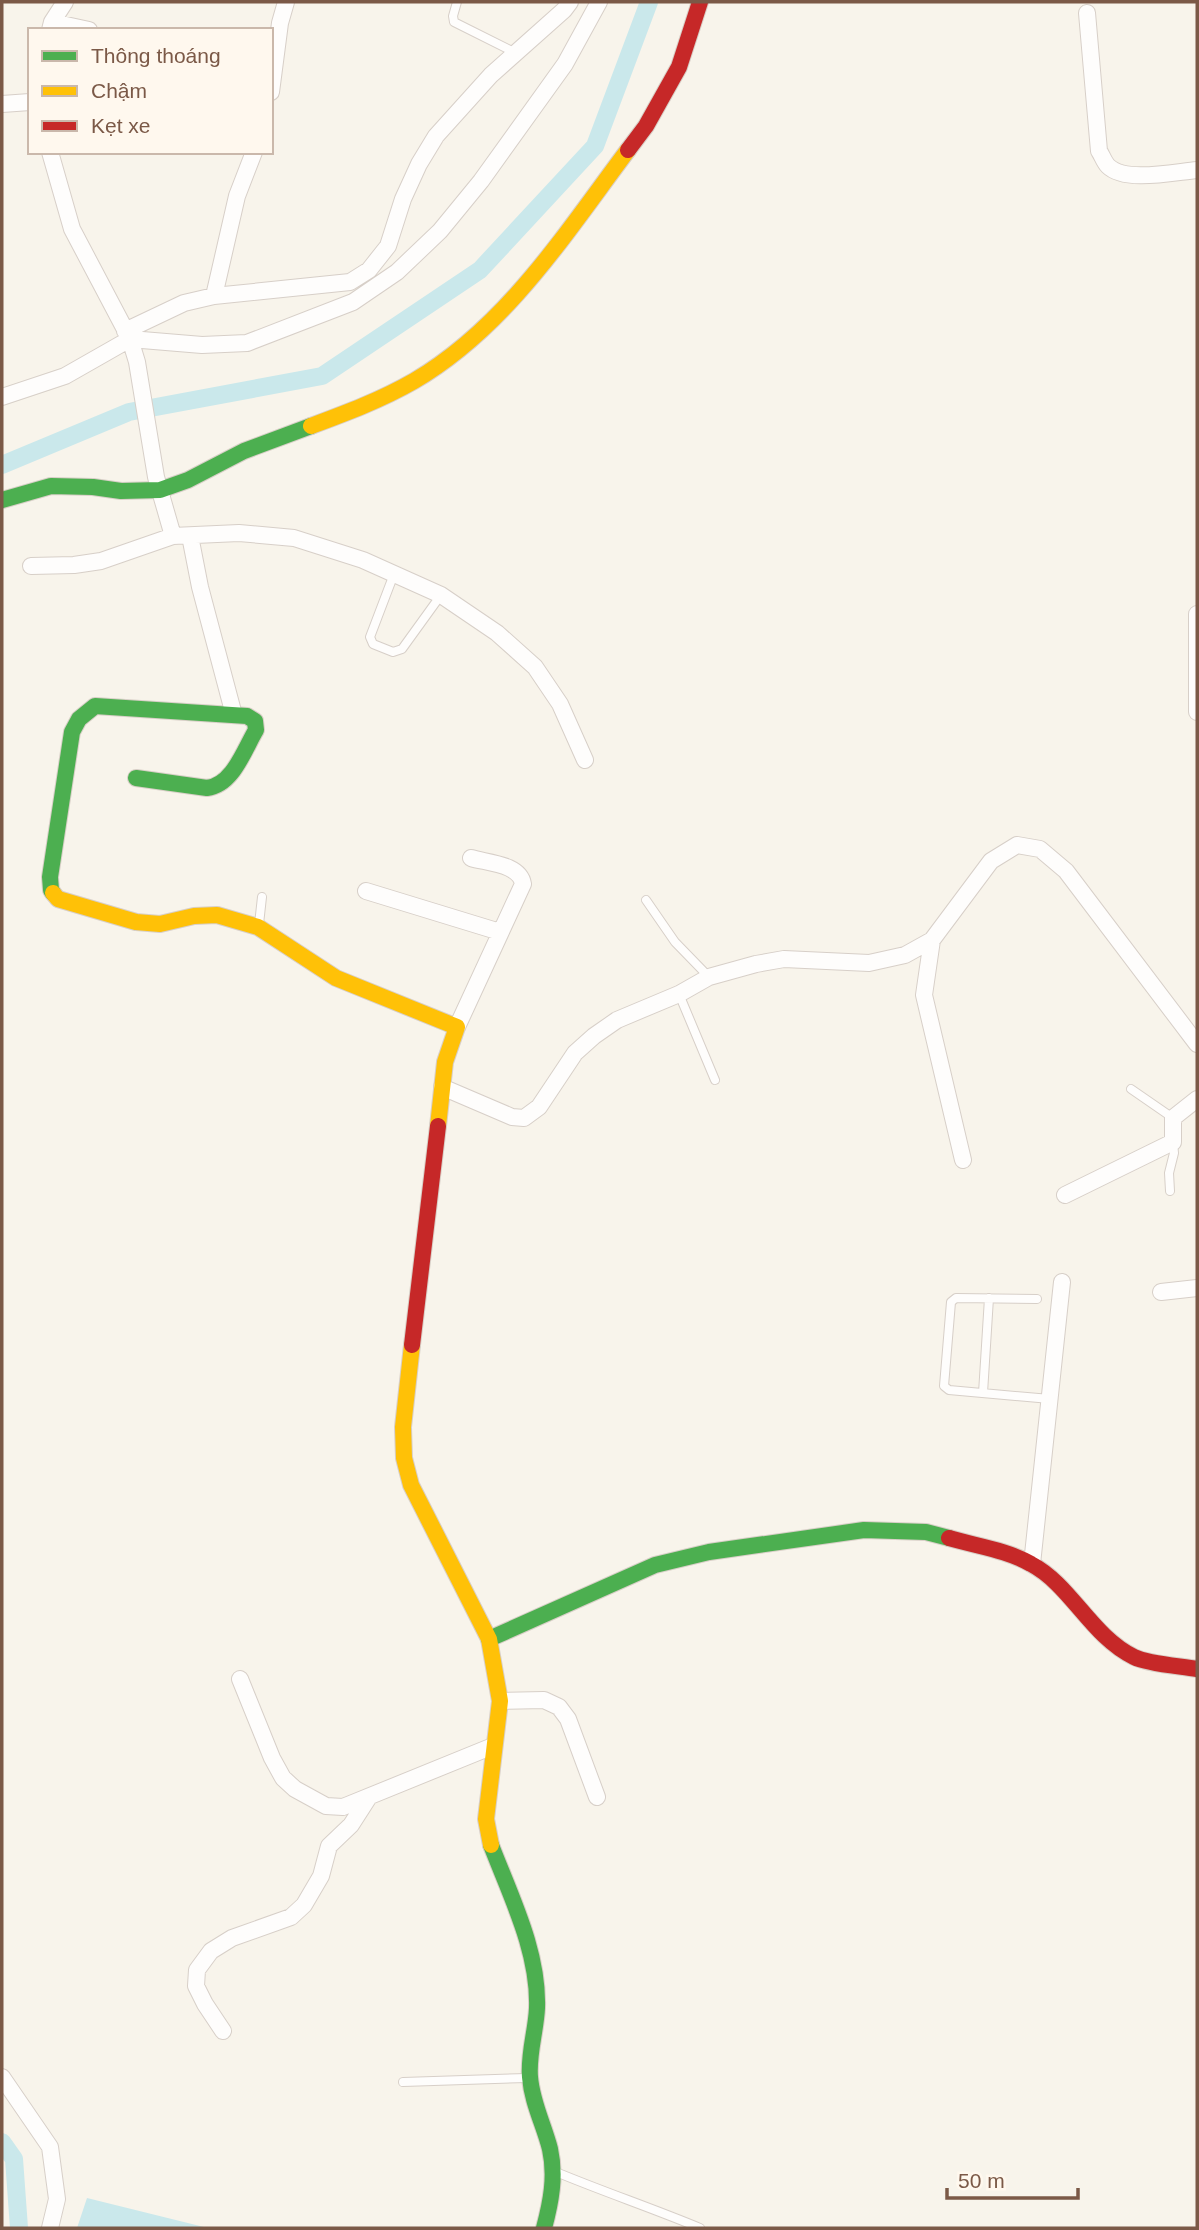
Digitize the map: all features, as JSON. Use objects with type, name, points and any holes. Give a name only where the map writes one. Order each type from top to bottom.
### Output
[{"type":"street","points":[[65,2],[51,26],[70,28]]},
{"type":"street","points":[[273,64],[286,2]]},
{"type":"street","points":[[2,397],[65,376],[127,335],[184,303],[214,296],[350,282],[369,270],[388,246],[403,199],[436,136],[491,75],[570,2]]},
{"type":"street","points":[[127,335],[202,345],[247,343],[353,302],[397,272],[440,231],[489,170],[565,64],[599,2]]},
{"type":"street","points":[[2,500],[51,486],[121,491],[188,480],[244,451],[367,405],[414,381],[451,356],[503,311],[541,266],[646,125],[680,67],[700,2]]},
{"type":"street","points":[[1087,13],[1099,151],[1107,165],[1119,173],[1138,176],[1197,170]]},
{"type":"street","points":[[2,104],[28,102]]},
{"type":"street","points":[[51,154],[72,229],[127,335],[137,362],[158,483],[200,587],[234,715]]},
{"type":"street","points":[[214,296],[237,196],[253,154]]},
{"type":"street","points":[[31,566],[101,561],[181,536],[239,533],[294,538],[363,560],[441,595],[497,633],[535,667],[560,704],[585,760]]},
{"type":"street","points":[[1197,614],[1197,712]]},
{"type":"street","points":[[136,778],[217,787],[226,780],[256,730],[255,721],[247,716],[94,706],[79,719],[72,732],[50,877],[51,890],[58,899],[136,922],[160,924],[194,916],[217,915],[258,927],[336,978],[457,1027]]},
{"type":"street","points":[[442,1087],[512,1117],[524,1118],[539,1107],[575,1053],[594,1036],[617,1020],[679,995],[709,977],[785,959],[869,963],[905,955],[932,940],[991,861],[1017,845],[1040,849],[1066,871],[1197,1044]]},
{"type":"street","points":[[471,858],[515,870],[522,876],[523,884],[457,1027],[445,1062],[403,1427],[404,1458],[411,1485],[489,1639],[499,1700],[486,1819],[491,1844],[528,1944],[535,1976],[537,2009],[530,2057],[530,2078],[535,2105],[550,2149],[553,2171],[552,2196],[544,2228]]},
{"type":"street","points":[[366,891],[500,932]]},
{"type":"street","points":[[932,940],[924,995],[963,1160]]},
{"type":"street","points":[[1065,1195],[1172,1142],[1173,1118],[1197,1099]]},
{"type":"street","points":[[1032,1564],[1062,1282]]},
{"type":"street","points":[[1161,1292],[1197,1288]]},
{"type":"street","points":[[489,1639],[655,1565],[709,1552],[864,1530],[926,1532],[1032,1564],[1052,1580],[1109,1641],[1136,1658],[1197,1668]]},
{"type":"street","points":[[240,1679],[272,1758],[283,1777],[295,1789],[326,1806],[343,1807],[493,1746]]},
{"type":"street","points":[[499,1700],[544,1700],[559,1707],[568,1719],[597,1797]]},
{"type":"street","points":[[223,2031],[196,1986],[197,1970],[211,1951],[232,1938],[291,1917],[304,1905],[321,1876],[328,1846],[351,1825],[369,1797]]},
{"type":"street","points":[[2,2077],[50,2147],[57,2199],[50,2228]]},
{"type":"lane","points":[[457,2],[454,22],[516,53]]},
{"type":"lane","points":[[394,573],[370,637],[373,644],[393,652],[402,649],[441,595]]},
{"type":"lane","points":[[258,927],[262,897]]},
{"type":"lane","points":[[646,900],[675,942],[709,977]]},
{"type":"lane","points":[[679,995],[715,1080]]},
{"type":"lane","points":[[1131,1088],[1173,1118]]},
{"type":"lane","points":[[1170,1191],[1169,1172],[1174,1153],[1172,1142]]},
{"type":"lane","points":[[1037,1299],[956,1298],[951,1302],[944,1386],[949,1390],[1049,1399]]},
{"type":"lane","points":[[983,1393],[989,1298]]},
{"type":"lane","points":[[403,2082],[530,2078]]},
{"type":"lane","points":[[553,2171],[700,2228]]},
{"type":"water","points":[[87,2198],[208,2228],[77,2228]]},
{"type":"waterway","points":[[2,465],[129,412],[322,376],[480,270],[595,146],[649,2]]},
{"type":"waterway","points":[[2,2142],[14,2159],[19,2228]]},
{"type":"traffic: fast","points":[[2,500],[51,486],[121,491],[160,490],[188,480],[244,451],[311,426]]},
{"type":"traffic: fast","points":[[53,893],[50,877],[72,732],[79,719],[95,706],[247,716],[255,721],[256,730],[237,765],[231,774],[216,785],[207,788],[136,778]]},
{"type":"traffic: fast","points":[[489,1639],[655,1565],[709,1552],[864,1530],[926,1532],[949,1538]]},
{"type":"traffic: fast","points":[[491,1845],[529,1946],[536,1987],[537,2008],[530,2077],[553,2169],[551,2199],[544,2228]]},
{"type":"traffic: slow","points":[[311,426],[376,400],[414,381],[477,334],[532,277],[628,150]]},
{"type":"traffic: slow","points":[[53,893],[58,899],[136,922],[160,924],[194,916],[217,915],[258,927],[336,978],[457,1027],[445,1062],[438,1126]]},
{"type":"traffic: slow","points":[[412,1345],[403,1427],[404,1458],[411,1485],[489,1639],[500,1701],[486,1819],[491,1845]]},
{"type":"traffic: jam","points":[[628,150],[646,126],[679,67],[700,2]]},
{"type":"traffic: jam","points":[[412,1345],[438,1126]]},
{"type":"traffic: jam","points":[[949,1538],[1022,1559],[1045,1573],[1105,1637],[1134,1657],[1197,1669]]}]
